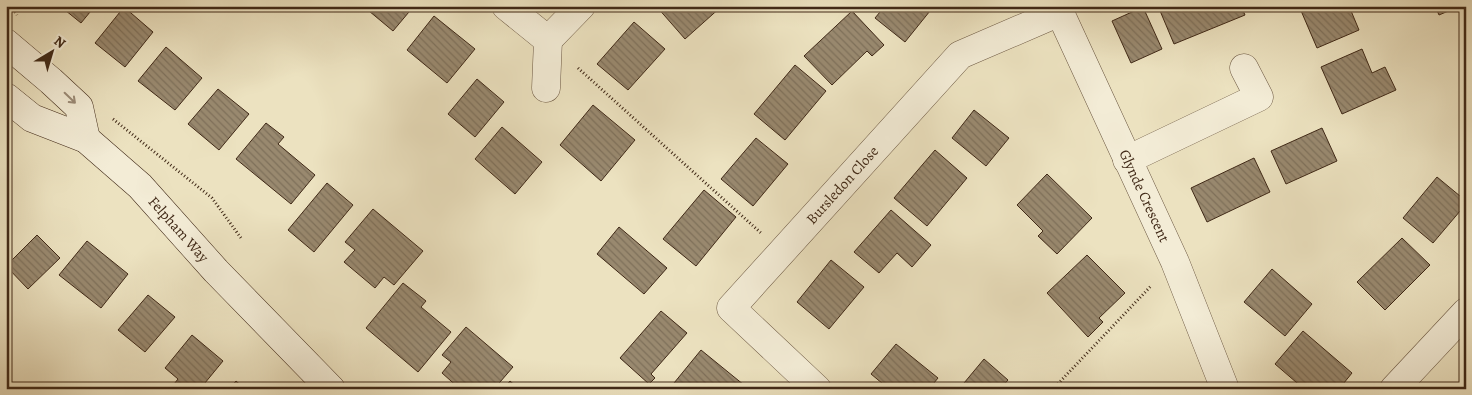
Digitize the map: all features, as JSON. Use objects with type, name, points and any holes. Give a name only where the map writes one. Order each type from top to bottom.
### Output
[{"type":"street","points":[[506,6],[548,40]]},
{"type":"street","points":[[546,88],[548,40],[581,6]]},
{"type":"street","name":"Glynde Crescent","points":[[1059,9],[1174,262],[1225,389]]},
{"type":"street","name":"Bursledon Close","points":[[817,389],[732,308],[781,251],[960,55],[1059,9]]},
{"type":"street","points":[[6,43],[52,80],[79,107],[86,139]]},
{"type":"street","points":[[1127,160],[1259,97],[1244,68]]},
{"type":"street","name":"Felpham Way","points":[[6,97],[32,118],[86,139],[140,186],[216,271],[331,389]]},
{"type":"street","points":[[1394,389],[1466,312]]},
{"type":"path","points":[[11,6],[20,20]]},
{"type":"path","points":[[548,40],[781,251]]},
{"type":"path","points":[[106,113],[212,198],[242,238]]},
{"type":"path","points":[[1054,389],[1174,262]]},
{"type":"building","points":[[60,6],[95,6],[81,23]]},
{"type":"building","points":[[363,6],[414,6],[393,31]]},
{"type":"building","points":[[658,6],[722,6],[685,39]]},
{"type":"building","points":[[885,6],[934,6],[905,42],[875,18]]},
{"type":"building","points":[[1158,6],[1241,6],[1245,15],[1174,44]]},
{"type":"building","points":[[1299,6],[1349,6],[1359,30],[1317,48]]},
{"type":"building","points":[[1435,6],[1460,6],[1439,15]]},
{"type":"building","points":[[124,7],[153,32],[125,67],[95,43]]},
{"type":"building","points":[[1143,7],[1162,49],[1131,63],[1112,21]]},
{"type":"building","points":[[852,11],[884,45],[872,56],[867,51],[832,85],[804,56]]},
{"type":"building","points":[[434,16],[475,49],[447,83],[407,50]]},
{"type":"building","points":[[634,22],[665,49],[628,90],[597,64]]},
{"type":"building","points":[[166,47],[202,78],[175,110],[138,81]]},
{"type":"building","points":[[1362,49],[1372,73],[1385,67],[1396,90],[1342,114],[1321,67]]},
{"type":"building","points":[[795,65],[826,91],[785,140],[754,114]]},
{"type":"building","points":[[477,79],[504,102],[475,137],[448,114]]},
{"type":"building","points":[[218,89],[249,114],[219,150],[188,124]]},
{"type":"building","points":[[593,105],[635,140],[601,181],[560,145]]},
{"type":"building","points":[[974,110],[1009,138],[986,166],[952,138]]},
{"type":"building","points":[[266,123],[284,137],[278,144],[315,175],[291,204],[236,159]]},
{"type":"building","points":[[502,127],[542,162],[515,194],[475,159]]},
{"type":"building","points":[[1322,128],[1337,161],[1286,184],[1271,151]]},
{"type":"building","points":[[756,138],[788,164],[753,206],[721,179]]},
{"type":"building","points":[[935,150],[967,178],[927,226],[894,198]]},
{"type":"building","points":[[1254,158],[1270,192],[1207,222],[1191,188]]},
{"type":"building","points":[[1047,174],[1092,218],[1057,254],[1038,236],[1043,231],[1017,205]]},
{"type":"building","points":[[1437,177],[1466,201],[1466,204],[1433,243],[1403,218]]},
{"type":"building","points":[[327,183],[353,205],[314,252],[288,230]]},
{"type":"building","points":[[704,190],[736,217],[696,266],[663,239]]},
{"type":"building","points":[[373,209],[423,251],[394,285],[384,277],[375,288],[344,262],[355,250],[345,242]]},
{"type":"building","points":[[891,210],[931,245],[912,267],[897,253],[879,273],[854,252]]},
{"type":"building","points":[[619,227],[667,268],[644,294],[597,254]]},
{"type":"building","points":[[37,235],[60,258],[28,289],[6,266]]},
{"type":"building","points":[[1402,238],[1430,265],[1385,310],[1357,282]]},
{"type":"building","points":[[87,241],[128,274],[101,308],[59,275]]},
{"type":"building","points":[[1087,255],[1125,293],[1099,318],[1103,322],[1088,337],[1047,293]]},
{"type":"building","points":[[831,260],[864,287],[829,329],[797,302]]},
{"type":"building","points":[[1272,269],[1312,304],[1285,336],[1244,302]]},
{"type":"building","points":[[403,283],[426,301],[421,307],[451,332],[418,372],[366,328]]},
{"type":"building","points":[[148,295],[175,317],[145,352],[118,330]]},
{"type":"building","points":[[661,311],[687,333],[651,374],[655,378],[649,384],[620,358]]},
{"type":"building","points":[[466,327],[513,367],[494,389],[460,389],[442,373],[451,362],[442,355]]},
{"type":"building","points":[[1303,331],[1352,373],[1339,389],[1304,389],[1275,364]]},
{"type":"building","points":[[192,335],[223,361],[200,389],[170,389],[178,379],[165,368]]},
{"type":"building","points":[[896,344],[938,378],[929,389],[889,389],[871,374]]},
{"type":"building","points":[[701,350],[744,385],[741,389],[681,389],[674,383]]},
{"type":"building","points":[[984,359],[1008,380],[1000,389],[959,389]]},
{"type":"building","points":[[236,381],[245,389],[229,389]]},
{"type":"building","points":[[510,381],[519,389],[503,389]]}]
